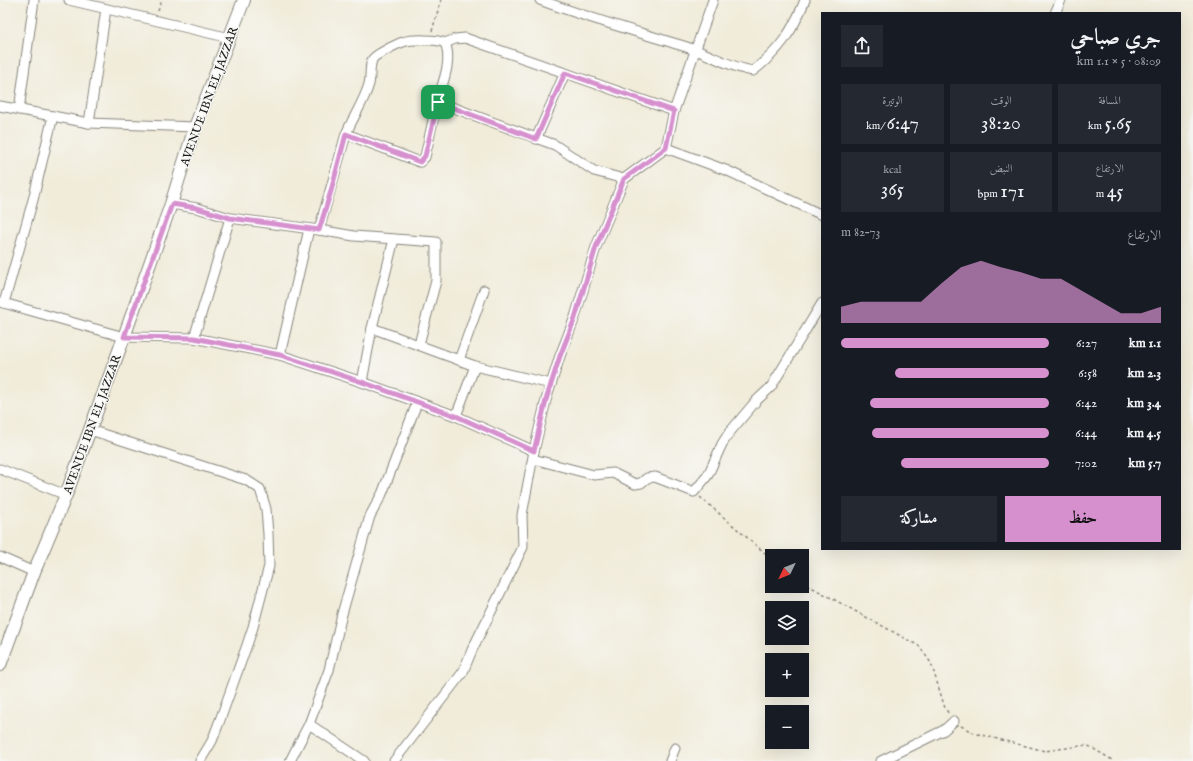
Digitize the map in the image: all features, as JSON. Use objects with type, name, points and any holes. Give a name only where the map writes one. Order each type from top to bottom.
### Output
[{"type":"main road","name":"AVENUE IBN EL JAZZAR","points":[[0,665],[34,572],[66,495],[90,430],[172,204],[195,127],[244,0]]},
{"type":"street","points":[[19,110],[34,0]]},
{"type":"street","points":[[68,0],[230,38]]},
{"type":"street","points":[[540,0],[551,2],[584,16],[696,50],[743,70],[753,71],[767,60],[790,33],[805,0]]},
{"type":"street","points":[[394,761],[463,672],[472,650],[523,547],[522,515],[533,455],[546,400],[560,356],[575,318],[596,247],[624,179],[666,148],[674,111],[713,0]]},
{"type":"street","points":[[1055,12],[1061,0]]},
{"type":"street","points":[[89,123],[106,9]]},
{"type":"street","points":[[319,230],[346,134],[369,84],[372,60],[374,57],[404,41],[430,40],[445,42],[465,38],[674,111]]},
{"type":"street","points":[[346,134],[420,162],[425,156],[446,70],[448,50],[445,42]]},
{"type":"street","points":[[536,139],[565,73]]},
{"type":"street","points":[[438,102],[555,145],[594,171],[624,179]]},
{"type":"street","points":[[0,106],[89,123],[195,127]]},
{"type":"street","points":[[53,116],[33,200],[2,302],[124,337],[194,338],[280,355],[362,382],[456,416],[533,455],[594,475],[613,474],[635,484],[641,483],[647,478],[655,477],[694,492],[708,475],[722,444],[729,433],[756,401],[771,387],[821,305]]},
{"type":"street","points":[[666,148],[728,170],[821,215]]},
{"type":"street","points":[[172,204],[197,208],[230,218],[309,228],[354,236],[434,241],[437,243],[436,281],[419,344]]},
{"type":"street","points":[[194,338],[230,218]]},
{"type":"street","points":[[280,355],[309,228]]},
{"type":"street","points":[[362,382],[372,328],[394,239]]},
{"type":"street","points":[[459,360],[484,290]]},
{"type":"street","points":[[372,328],[419,344],[475,366],[551,384]]},
{"type":"street","points":[[456,416],[475,366]]},
{"type":"street","points":[[290,761],[309,724],[329,670],[342,614],[370,516],[382,494],[417,403]]},
{"type":"street","points":[[90,430],[246,480],[260,489],[266,509],[269,566],[249,639],[212,741],[200,761]]},
{"type":"street","points":[[0,469],[66,495]]},
{"type":"street","points":[[0,557],[34,572]]},
{"type":"street","points":[[881,761],[944,730],[954,721]]},
{"type":"street","points":[[309,724],[364,761]]},
{"type":"street","points":[[670,761],[675,748]]},
{"type":"path","points":[[155,20],[162,0]]},
{"type":"path","points":[[430,40],[441,0]]},
{"type":"path","points":[[694,492],[765,553]]},
{"type":"path","points":[[809,586],[919,646],[931,663],[945,708],[954,721],[974,733],[1045,751],[1087,745],[1114,761]]},
{"type":"route","points":[[565,73],[674,111],[666,148],[624,179],[596,247],[575,318],[560,356],[546,400],[534,451],[456,416],[362,382],[280,355],[194,338],[124,337],[172,204],[197,208],[230,218],[319,230],[346,134],[420,162],[425,156],[438,102],[536,139],[565,73]]}]
